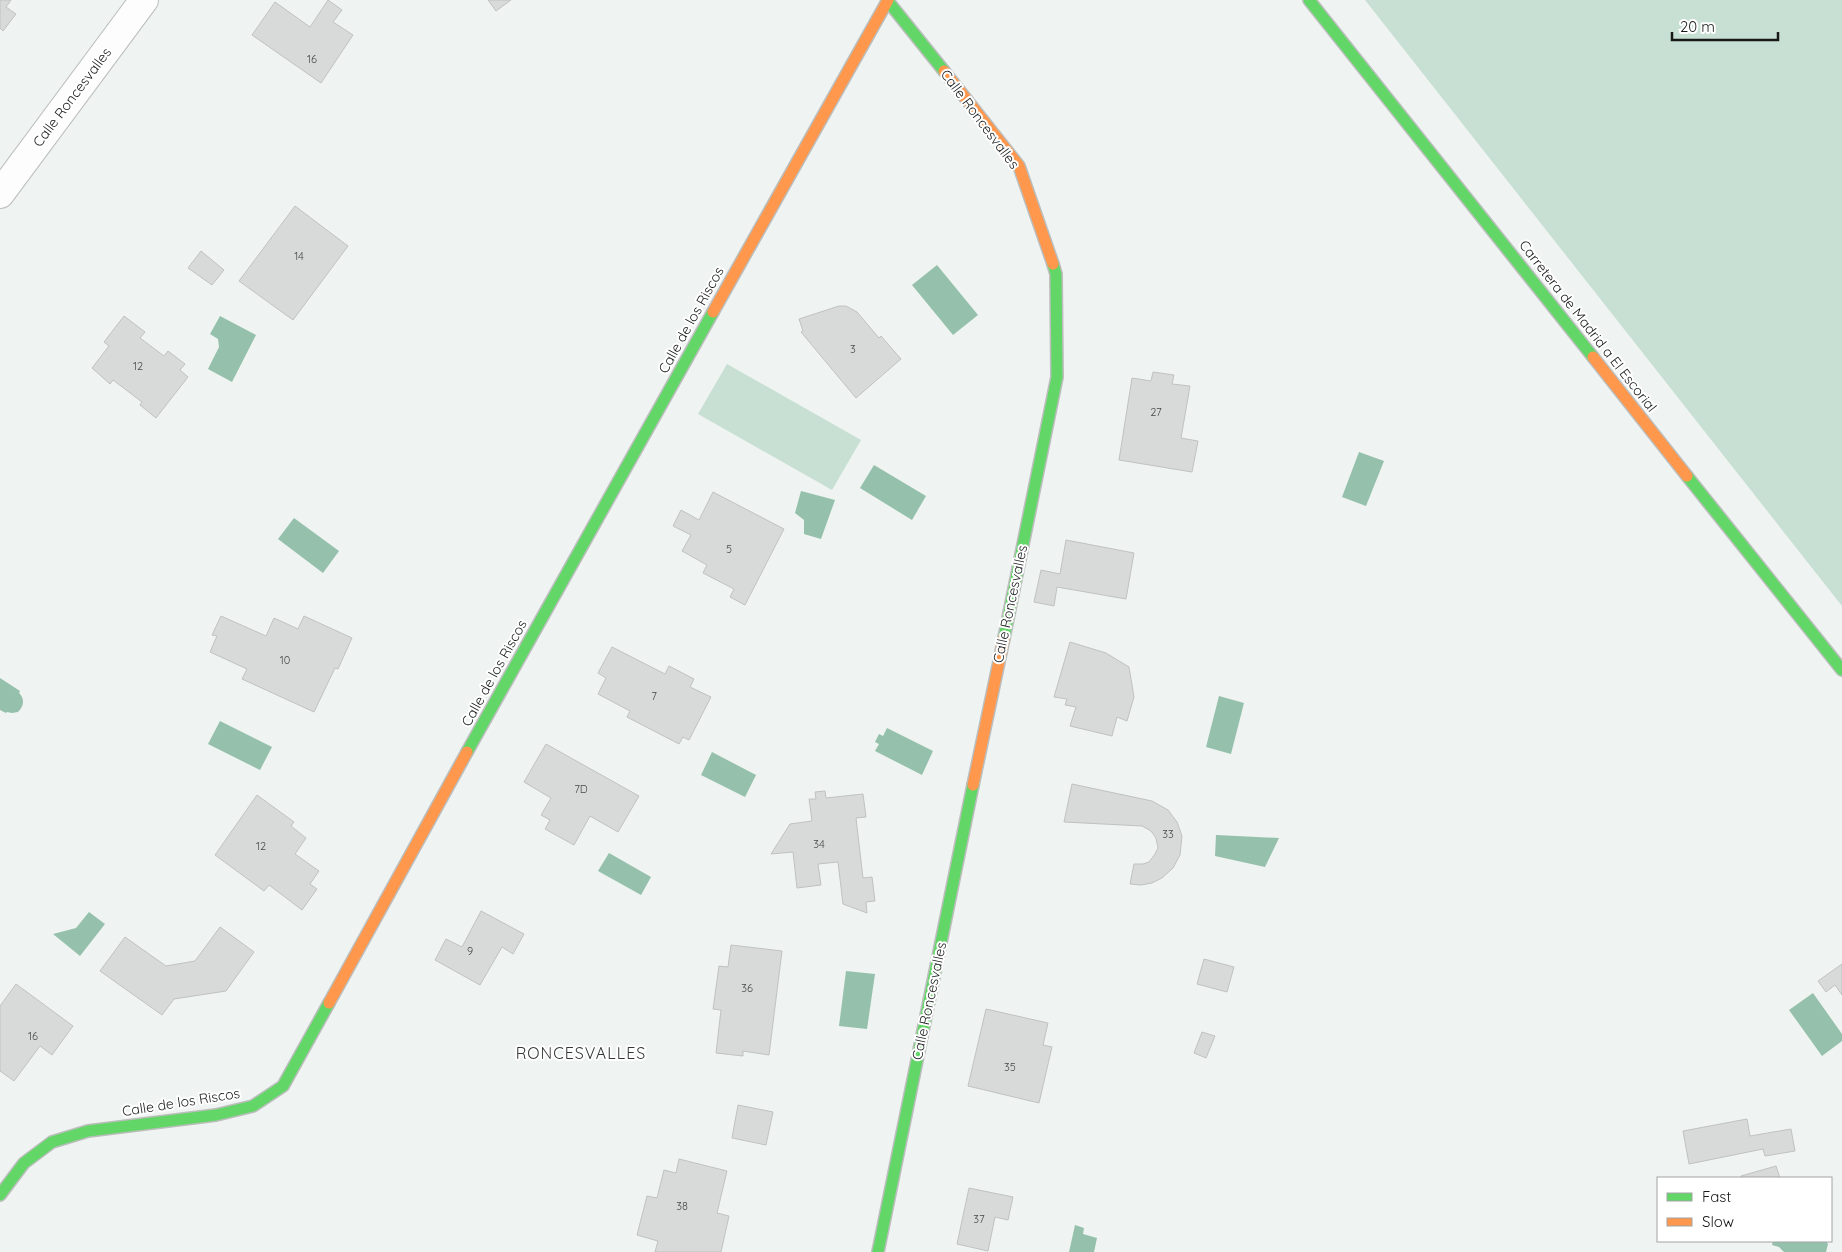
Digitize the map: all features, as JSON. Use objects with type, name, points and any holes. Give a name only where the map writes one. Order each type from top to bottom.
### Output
[{"type":"main road","name":"Calle de los Riscos","points":[[0,1196],[24,1163],[52,1142],[88,1130],[216,1115],[235,1111],[253,1106],[283,1086],[515,665],[888,0]]},
{"type":"main road","name":"Calle Roncesvalles","points":[[878,1252],[1056,376],[1056,274],[1019,166],[888,0]]},
{"type":"main road","name":"Carretera de Madrid a El Escorial","points":[[1310,0],[1842,670]]},
{"type":"street","name":"Calle Roncesvalles","points":[[0,194],[144,0]]},
{"type":"shaded area","points":[[1365,0],[1842,0],[1842,606]]},
{"type":"shaded area","points":[[937,265],[978,315],[953,335],[912,285]]},
{"type":"shaded area","points":[[220,316],[256,335],[232,382],[208,369],[219,347],[218,339],[210,334]]},
{"type":"shaded area","points":[[727,364],[861,440],[832,490],[698,414]]},
{"type":"shaded area","points":[[1359,452],[1384,461],[1366,506],[1342,497]]},
{"type":"shaded area","points":[[874,465],[926,496],[912,520],[860,488]]},
{"type":"shaded area","points":[[801,491],[835,500],[821,539],[804,534],[804,520],[795,513]]},
{"type":"shaded area","points":[[294,518],[339,551],[323,573],[278,539]]},
{"type":"shaded area","points":[[0,678],[20,691],[23,702],[18,712],[6,713],[0,710]]},
{"type":"shaded area","points":[[1219,696],[1244,703],[1231,754],[1206,747]]},
{"type":"shaded area","points":[[220,721],[272,747],[260,770],[208,744]]},
{"type":"shaded area","points":[[887,728],[933,751],[922,775],[875,751],[879,744],[875,742],[879,734],[883,736]]},
{"type":"shaded area","points":[[712,752],[756,775],[745,797],[701,775]]},
{"type":"shaded area","points":[[1216,835],[1279,838],[1265,867],[1215,856]]},
{"type":"shaded area","points":[[609,853],[651,877],[641,895],[598,871]]},
{"type":"shaded area","points":[[89,912],[105,924],[80,956],[53,934],[76,928]]},
{"type":"shaded area","points":[[846,971],[875,974],[867,1029],[839,1026]]},
{"type":"shaded area","points":[[1813,993],[1842,1034],[1842,1041],[1822,1056],[1789,1010]]},
{"type":"shaded area","points":[[1075,1225],[1084,1228],[1083,1234],[1097,1238],[1094,1252],[1069,1252]]},
{"type":"shaded area","points":[[1773,1242],[1827,1242],[1828,1244],[1826,1252],[1784,1252],[1779,1247],[1772,1245]]},
{"type":"building","points":[[0,0],[11,0],[6,7],[16,14],[3,31],[0,28]]},
{"type":"building","points":[[328,0],[342,10],[333,22],[353,35],[321,83],[252,35],[275,2],[310,27]]},
{"type":"building","points":[[488,0],[511,0],[496,11]]},
{"type":"building","points":[[295,206],[348,246],[293,320],[239,281]]},
{"type":"building","points":[[201,251],[224,270],[212,285],[188,268]]},
{"type":"building","points":[[839,306],[846,306],[857,312],[879,338],[881,336],[901,359],[856,398],[801,332],[803,331],[799,319]]},
{"type":"building","points":[[124,316],[145,332],[140,338],[164,356],[168,351],[185,364],[180,370],[188,377],[156,418],[140,405],[142,402],[113,380],[110,384],[92,368],[109,346],[104,342]]},
{"type":"building","points":[[1153,372],[1174,375],[1172,384],[1190,386],[1181,438],[1198,441],[1192,472],[1119,460],[1132,378],[1151,381]]},
{"type":"building","points":[[713,492],[784,529],[745,605],[730,597],[734,589],[703,573],[707,565],[682,551],[691,535],[673,526],[681,510],[699,520]]},
{"type":"building","points":[[1066,540],[1134,553],[1126,599],[1057,587],[1054,606],[1034,602],[1041,570],[1060,574]]},
{"type":"building","points":[[221,616],[266,636],[274,618],[298,629],[304,616],[352,638],[338,669],[335,668],[314,712],[242,679],[247,669],[210,652],[217,636],[212,635]]},
{"type":"building","points":[[1070,642],[1106,653],[1129,667],[1134,697],[1127,721],[1117,717],[1112,736],[1070,726],[1076,707],[1065,705],[1067,699],[1054,697]]},
{"type":"building","points":[[612,647],[665,674],[669,666],[694,679],[690,687],[711,697],[689,740],[683,737],[679,744],[627,717],[630,711],[598,694],[606,678],[598,673]]},
{"type":"building","points":[[546,744],[639,796],[618,832],[590,816],[574,845],[545,829],[550,820],[541,815],[551,798],[524,782]]},
{"type":"building","points":[[1072,784],[1152,801],[1168,810],[1177,822],[1182,836],[1180,855],[1173,868],[1162,878],[1152,883],[1130,884],[1134,864],[1149,862],[1155,854],[1158,848],[1156,838],[1151,831],[1142,826],[1064,822]]},
{"type":"building","points":[[825,791],[826,798],[863,794],[866,817],[856,818],[863,878],[872,877],[875,901],[866,902],[867,913],[843,904],[838,862],[818,864],[821,885],[797,888],[793,852],[771,854],[790,824],[812,821],[809,799],[816,799],[815,792]]},
{"type":"building","points":[[257,795],[294,822],[291,826],[306,838],[295,854],[319,871],[310,884],[317,889],[302,910],[269,885],[264,891],[215,855]]},
{"type":"building","points":[[481,911],[524,934],[513,954],[502,947],[480,985],[435,960],[446,939],[462,947]]},
{"type":"building","points":[[220,927],[254,952],[226,991],[174,999],[162,1015],[100,971],[125,937],[166,966],[195,961]]},
{"type":"building","points":[[731,945],[782,951],[769,1055],[743,1051],[743,1056],[716,1053],[721,1010],[713,1009],[719,966],[728,967]]},
{"type":"building","points":[[1204,959],[1234,967],[1227,992],[1197,984]]},
{"type":"building","points":[[1842,964],[1842,995],[1835,985],[1826,992],[1818,981]]},
{"type":"building","points":[[16,984],[73,1026],[52,1055],[40,1046],[14,1081],[0,1071],[0,1006]]},
{"type":"building","points":[[986,1009],[1048,1023],[1043,1045],[1052,1047],[1039,1103],[968,1086]]},
{"type":"building","points":[[1202,1032],[1215,1036],[1206,1058],[1194,1053]]},
{"type":"building","points":[[738,1105],[773,1112],[766,1145],[732,1138]]},
{"type":"building","points":[[1747,1119],[1750,1136],[1791,1129],[1795,1151],[1765,1156],[1763,1149],[1689,1164],[1683,1131]]},
{"type":"building","points":[[679,1159],[727,1171],[717,1213],[729,1216],[721,1252],[655,1252],[658,1241],[637,1235],[647,1196],[657,1198],[664,1170],[676,1173]]},
{"type":"building","points":[[1776,1166],[1780,1177],[1741,1177]]},
{"type":"building","points":[[969,1188],[1013,1197],[1008,1220],[995,1217],[988,1251],[957,1244]]},
{"type":"traffic: fast","points":[[887,0],[944,71]]},
{"type":"traffic: fast","points":[[1309,0],[1593,357]]},
{"type":"traffic: fast","points":[[1004,638],[1057,377],[1056,274],[1053,264]]},
{"type":"traffic: fast","points":[[467,752],[713,312]]},
{"type":"traffic: fast","points":[[1687,476],[1842,670]]},
{"type":"traffic: fast","points":[[878,1252],[973,785]]},
{"type":"traffic: fast","points":[[0,1195],[24,1163],[52,1142],[88,1131],[216,1115],[253,1106],[283,1086],[329,1003]]},
{"type":"traffic: slow","points":[[713,312],[888,0]]},
{"type":"traffic: slow","points":[[944,71],[1019,166],[1053,264]]},
{"type":"traffic: slow","points":[[1593,357],[1687,476]]},
{"type":"traffic: slow","points":[[973,785],[1004,638]]},
{"type":"traffic: slow","points":[[329,1003],[467,752]]},
{"type":"district","name":"RONCESVALLES","points":[[581,1053]]}]
